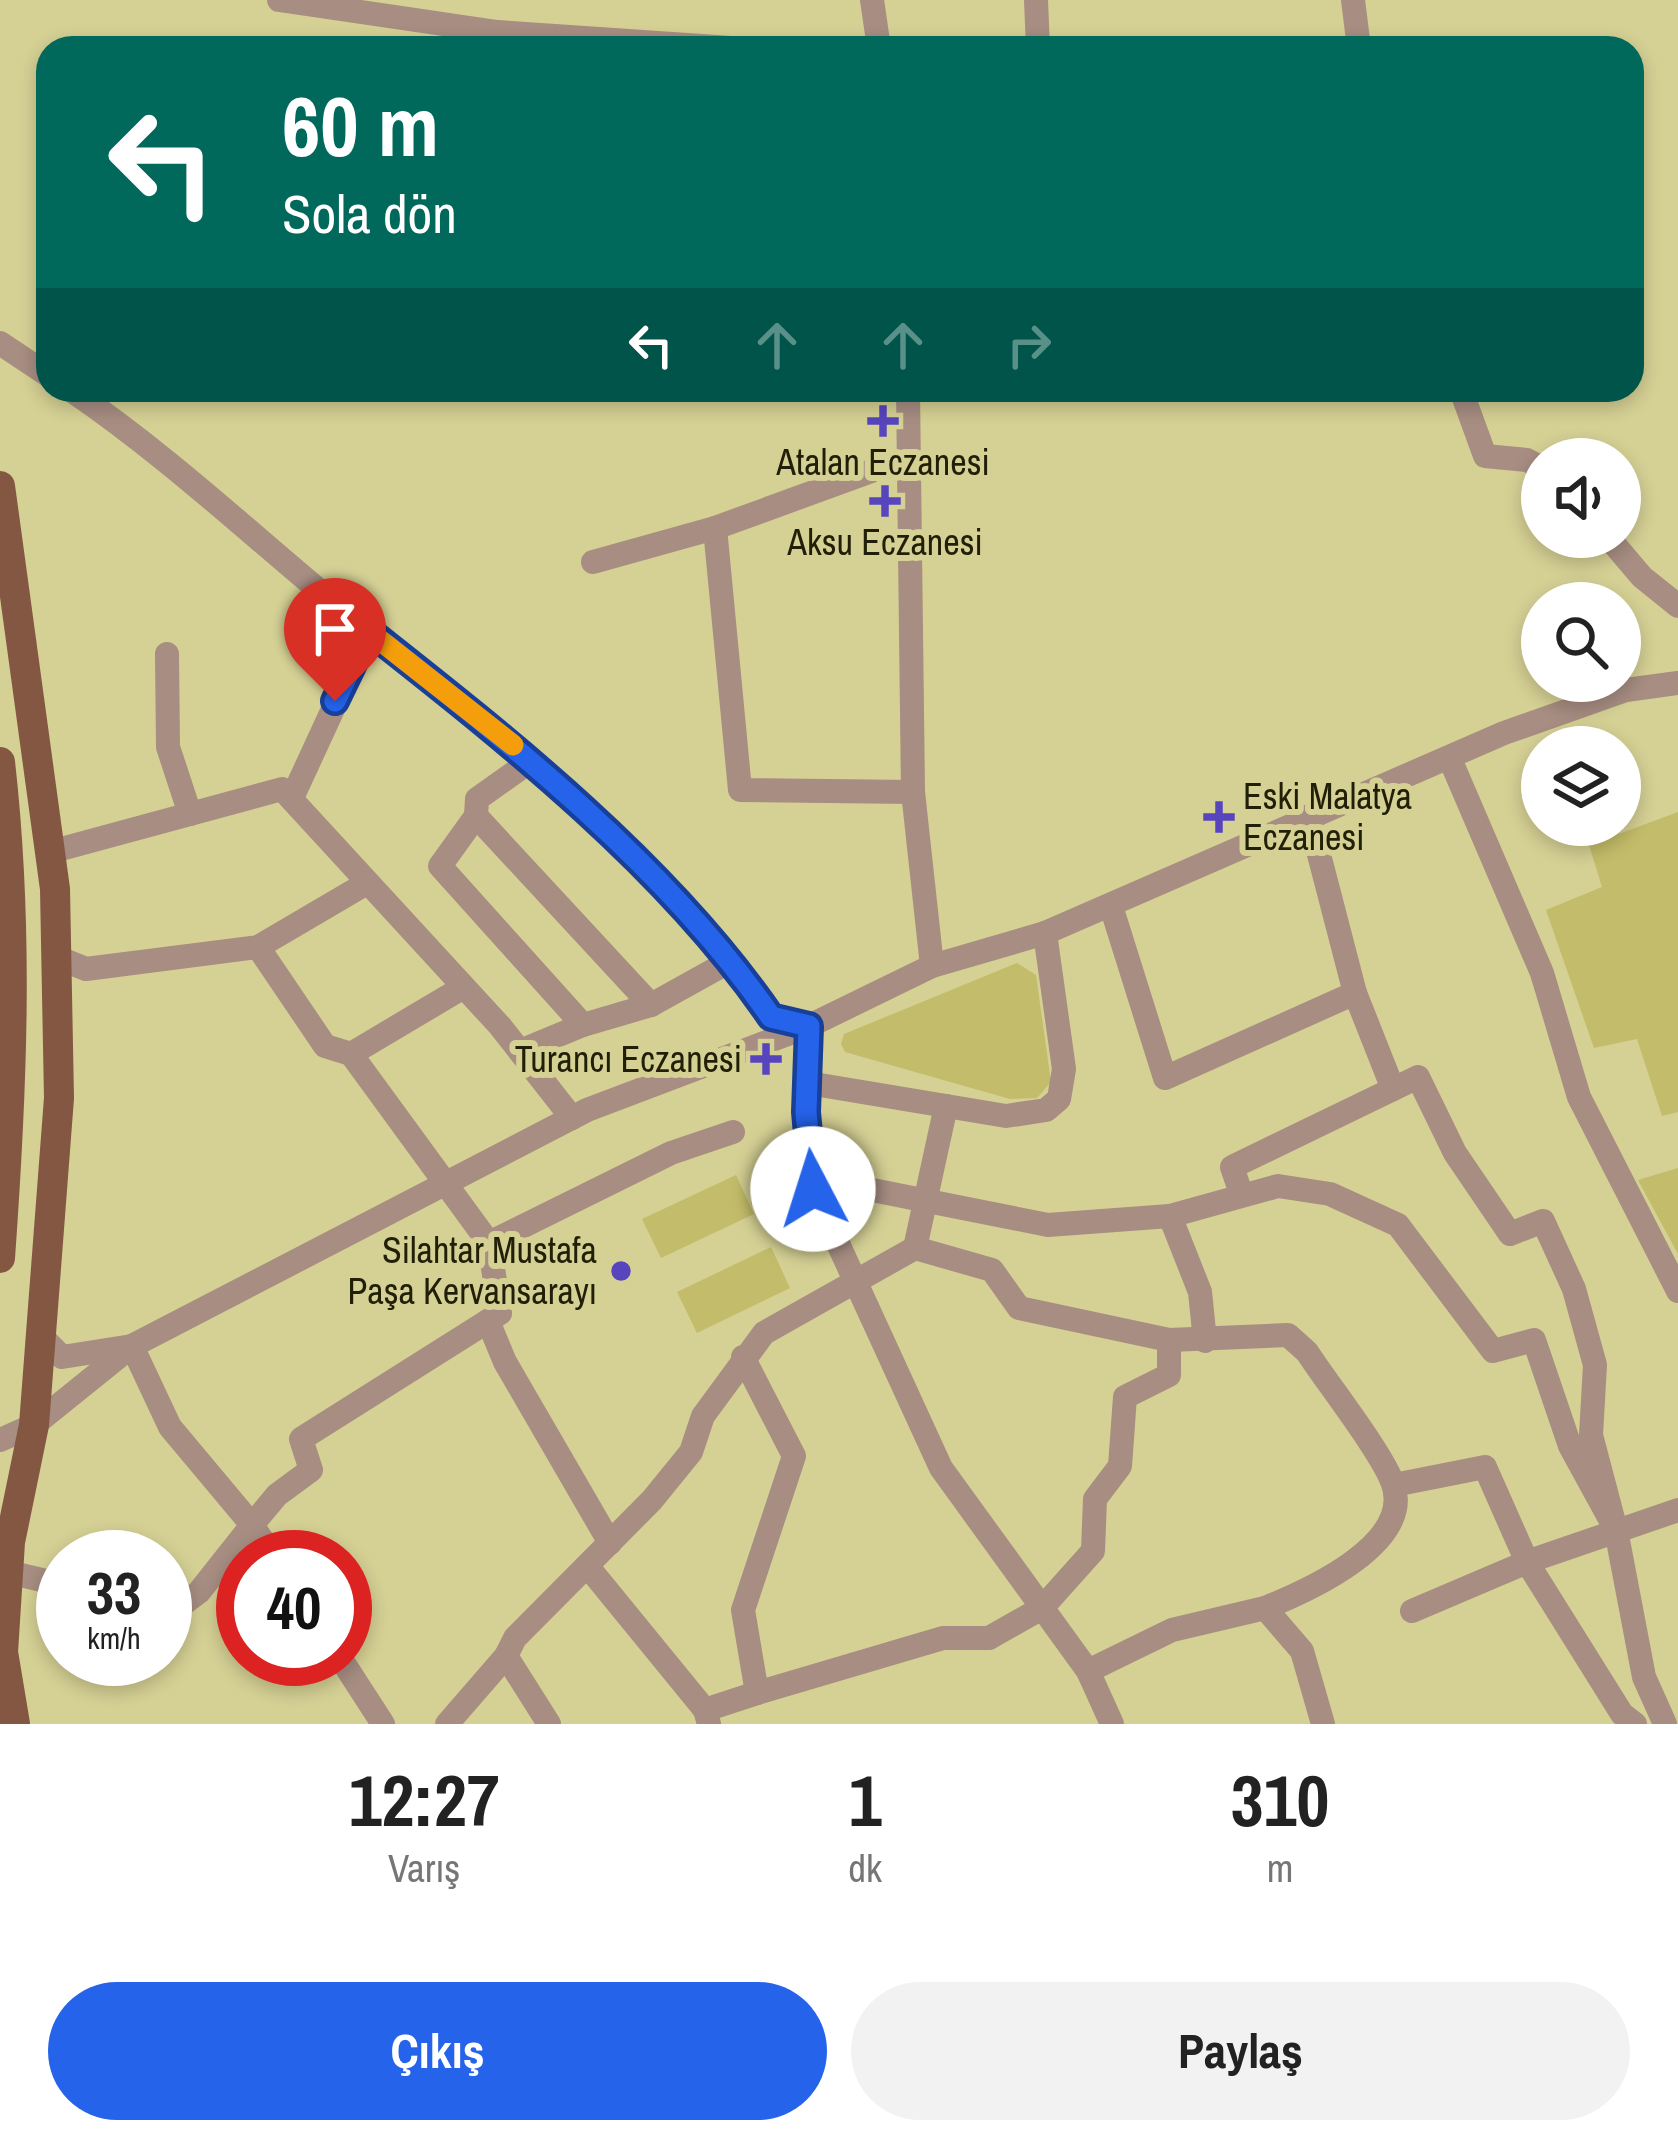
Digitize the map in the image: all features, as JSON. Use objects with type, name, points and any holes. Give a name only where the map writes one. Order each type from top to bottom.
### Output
[{"type":"main road","points":[[0,486],[50,852],[59,1098],[34,1424],[8,1572],[3,1652],[15,1724]]},
{"type":"main road","points":[[0,762],[14,884],[12,1082],[0,1258]]},
{"type":"street","points":[[279,0],[556,36]]},
{"type":"street","points":[[872,0],[877,36]]},
{"type":"street","points":[[1036,0],[1038,36]]},
{"type":"street","points":[[1353,0],[1358,36]]},
{"type":"street","points":[[0,343],[36,367]]},
{"type":"street","points":[[88,402],[147,441],[369,631],[532,760],[732,960],[771,1017],[809,1026]]},
{"type":"street","points":[[908,402],[914,792],[932,966]]},
{"type":"street","points":[[1465,402],[1485,456],[1521,459]]},
{"type":"street","points":[[592,562],[715,528],[910,457]]},
{"type":"street","points":[[715,528],[740,790],[914,792]]},
{"type":"street","points":[[1626,558],[1678,605]]},
{"type":"street","points":[[292,798],[369,631]]},
{"type":"street","points":[[167,654],[169,747],[190,814]]},
{"type":"street","points":[[0,1440],[34,1424],[132,1346],[572,1118],[809,1026],[932,966],[1046,933],[1504,734],[1626,690],[1678,683]]},
{"type":"street","points":[[1450,759],[1543,974],[1579,1097],[1678,1291]]},
{"type":"street","points":[[532,760],[477,800],[476,816],[440,866],[583,1025]]},
{"type":"street","points":[[50,852],[282,789],[520,1051],[572,1118]]},
{"type":"street","points":[[476,816],[651,1005]]},
{"type":"street","points":[[1309,816],[1355,993],[1393,1089]]},
{"type":"street","points":[[56,957],[86,968],[258,946],[367,883]]},
{"type":"street","points":[[1111,906],[1165,1078],[1355,993]]},
{"type":"street","points":[[808,1083],[1027,1116],[1058,1099],[1064,1069],[1046,933]]},
{"type":"street","points":[[192,1597],[277,1495],[311,1470],[301,1439],[500,1313],[489,1244],[351,1054],[326,1046],[258,946]]},
{"type":"street","points":[[520,1051],[583,1025],[651,1005],[732,960]]},
{"type":"street","points":[[351,1054],[461,988]]},
{"type":"street","points":[[809,1026],[812,1178],[854,1278],[941,1468],[1088,1671],[1112,1724]]},
{"type":"street","points":[[1242,1196],[1232,1166],[1418,1077],[1455,1153],[1510,1234],[1543,1221],[1574,1288],[1595,1366],[1591,1435],[1616,1531],[1644,1677],[1665,1724]]},
{"type":"street","points":[[915,1248],[946,1106]]},
{"type":"street","points":[[489,1244],[671,1153],[733,1132]]},
{"type":"street","points":[[812,1178],[1048,1226],[1170,1216],[1279,1186],[1330,1194],[1398,1225],[1493,1351],[1534,1340],[1570,1446],[1616,1531]]},
{"type":"street","points":[[1170,1216],[1200,1292],[1205,1341]]},
{"type":"street","points":[[447,1724],[506,1656],[515,1638],[589,1568],[692,1452],[704,1416],[764,1333],[854,1278],[915,1248],[992,1270],[1019,1308],[1169,1340],[1288,1335],[1307,1352],[1394,1485],[1394,1516],[1358,1559],[1324,1584],[1265,1608],[1172,1630],[1088,1671]]},
{"type":"street","points":[[488,1321],[506,1362],[610,1544]]},
{"type":"street","points":[[41,1336],[62,1357],[132,1346]]},
{"type":"street","points":[[589,1568],[707,1717],[757,1694],[943,1638],[989,1638],[1042,1608],[1093,1551],[1095,1499],[1120,1466],[1125,1397],[1169,1375],[1169,1340]]},
{"type":"street","points":[[132,1346],[170,1426],[255,1530]]},
{"type":"street","points":[[743,1357],[794,1456],[743,1610],[757,1694]]},
{"type":"street","points":[[1394,1485],[1485,1467],[1527,1562],[1622,1714],[1634,1724]]},
{"type":"street","points":[[1412,1611],[1527,1562],[1678,1510]]},
{"type":"street","points":[[8,1572],[36,1579]]},
{"type":"street","points":[[1265,1608],[1302,1651],[1323,1724]]},
{"type":"street","points":[[506,1656],[549,1724]]},
{"type":"street","points":[[358,1686],[383,1724]]},
{"type":"shaded area","points":[[1678,812],[1678,1112],[1662,1116],[1637,1039],[1594,1048],[1546,910],[1602,887],[1589,846],[1641,846],[1641,826]]},
{"type":"shaded area","points":[[1017,963],[1036,975],[1051,1082],[1037,1098],[1010,1099],[845,1052],[841,1044],[844,1034]]},
{"type":"shaded area","points":[[1678,1168],[1678,1254],[1638,1180]]},
{"type":"shaded area","points":[[736,1175],[754,1214],[661,1258],[642,1219]]},
{"type":"shaded area","points":[[771,1247],[790,1288],[697,1333],[677,1292]]},
{"type":"slow traffic","points":[[381,641],[513,745]]},
{"type":"place","name":"Atalan Eczanesi","points":[[883,421]]},
{"type":"place","name":"Aksu Eczanesi","points":[[885,501]]},
{"type":"place","name":"Eski Malatya Eczanesi","points":[[1219,817]]},
{"type":"place","name":"Turancı Eczanesi","points":[[766,1059]]},
{"type":"place","name":"Silahtar Mustafa Paşa Kervansarayı","points":[[621,1271]]},
{"type":"route","points":[[335,701],[369,631],[532,760],[732,960],[771,1017],[809,1026],[806,1112],[813,1189]]}]
